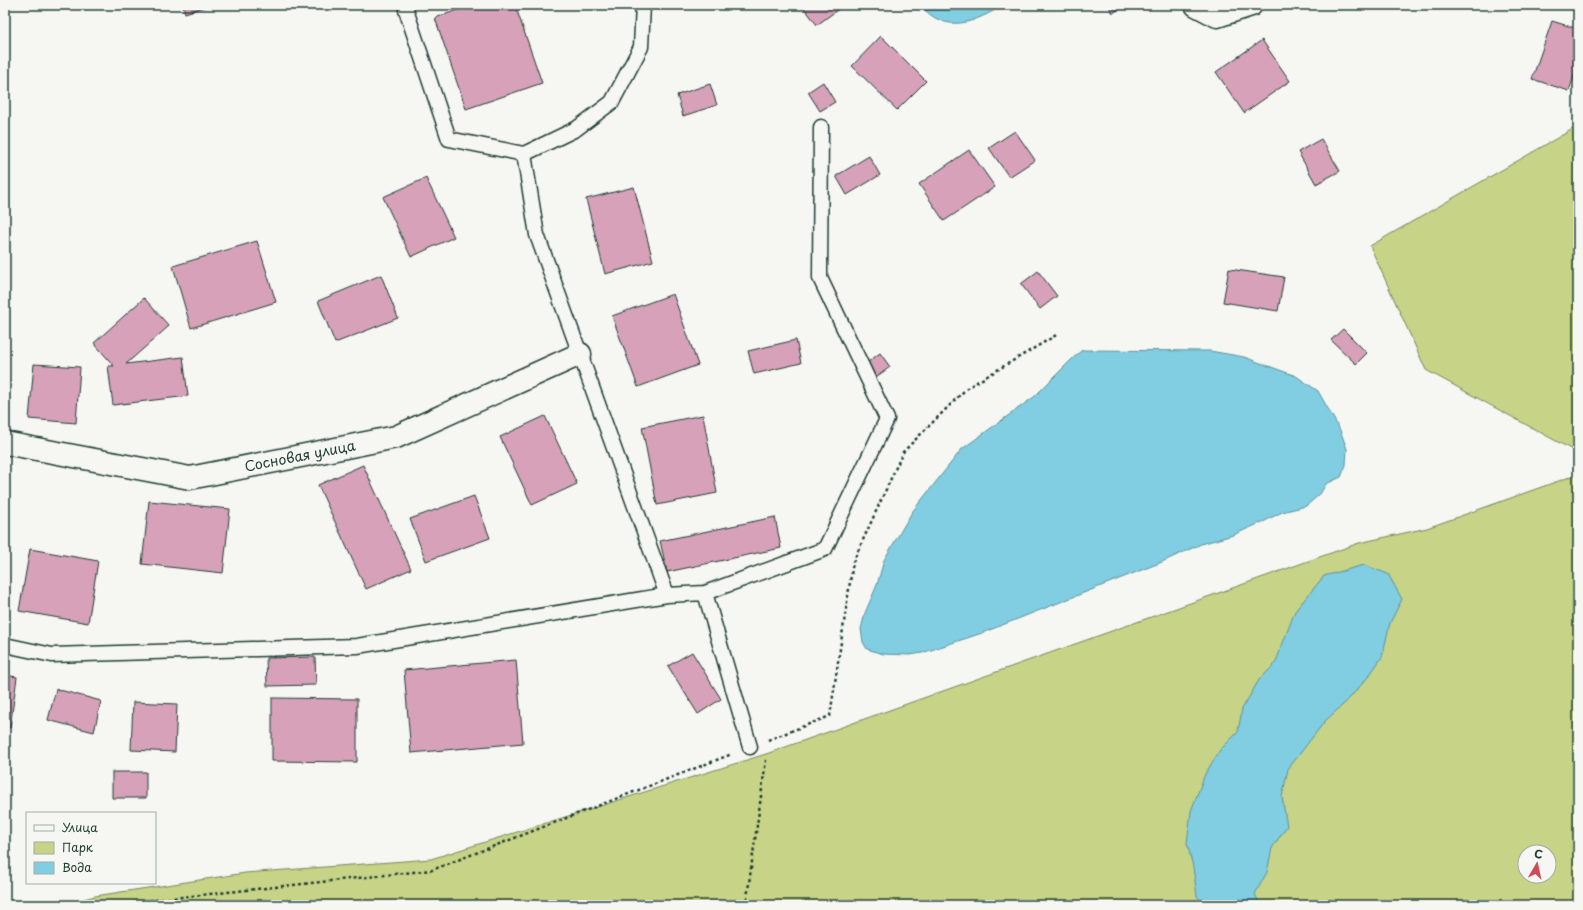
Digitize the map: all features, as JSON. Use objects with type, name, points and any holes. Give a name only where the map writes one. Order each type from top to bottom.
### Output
[{"type":"street","points":[[1196,5],[1217,16],[1251,5]]},
{"type":"street","name":"Сосновая улица","points":[[5,444],[190,478],[396,437],[580,354]]},
{"type":"lane","points":[[407,5],[406,10],[449,139],[524,154],[576,129],[612,102],[641,47],[643,5]]},
{"type":"lane","points":[[5,645],[52,655],[357,646],[667,596],[705,593],[825,549],[886,419],[820,278],[821,127]]},
{"type":"lane","points":[[524,154],[537,235],[667,596]]},
{"type":"lane","points":[[705,593],[750,747]]},
{"type":"path","points":[[108,905],[432,870],[830,716],[853,562],[903,452],[967,388],[1058,334]]},
{"type":"path","points":[[768,748],[769,740]]},
{"type":"path","points":[[746,905],[766,755]]},
{"type":"green space","points":[[1578,126],[1578,453],[1426,370],[1370,246]]},
{"type":"green space","points":[[1578,474],[1578,905],[61,905],[95,896],[245,873],[431,859],[766,754],[1359,543],[1427,528]]},
{"type":"water","points":[[920,5],[1004,5],[971,21],[951,23],[930,15]]},
{"type":"water","points":[[1082,350],[1210,351],[1244,357],[1296,376],[1318,391],[1340,430],[1347,449],[1346,465],[1341,477],[1326,484],[1320,494],[1306,506],[1282,512],[1233,535],[1201,544],[1162,562],[982,633],[922,653],[910,655],[883,654],[867,649],[863,642],[861,629],[865,613],[877,585],[884,560],[912,512],[962,449],[1034,397]]},
{"type":"water","points":[[1364,565],[1388,574],[1402,599],[1390,623],[1382,657],[1369,676],[1346,702],[1325,721],[1288,769],[1282,797],[1287,826],[1272,848],[1267,872],[1255,894],[1260,905],[1204,905],[1197,896],[1193,867],[1187,843],[1191,811],[1205,774],[1220,750],[1238,732],[1242,709],[1259,680],[1275,664],[1295,611],[1324,576]]},
{"type":"building","points":[[183,5],[211,5],[185,13]]},
{"type":"building","points":[[472,5],[515,5],[542,83],[466,109],[435,18]]},
{"type":"building","points":[[802,5],[844,5],[817,25]]},
{"type":"building","points":[[1108,5],[1126,5],[1113,13]]},
{"type":"building","points":[[1552,21],[1578,29],[1578,65],[1569,91],[1532,79]]},
{"type":"building","points":[[881,36],[926,81],[897,110],[852,66]]},
{"type":"building","points":[[1262,40],[1290,81],[1244,113],[1216,72]]},
{"type":"building","points":[[823,82],[835,102],[820,111],[808,92]]},
{"type":"building","points":[[710,84],[717,105],[683,116],[677,95]]},
{"type":"building","points":[[1015,131],[1035,160],[1009,177],[989,148]]},
{"type":"building","points":[[1321,139],[1340,171],[1316,184],[1298,152]]},
{"type":"building","points":[[969,150],[995,187],[944,221],[919,184]]},
{"type":"building","points":[[869,156],[880,175],[847,195],[836,176]]},
{"type":"building","points":[[426,178],[454,237],[411,257],[383,197]]},
{"type":"building","points":[[634,187],[653,261],[605,274],[586,199]]},
{"type":"building","points":[[257,241],[276,302],[191,328],[173,266]]},
{"type":"building","points":[[1229,269],[1284,277],[1278,311],[1223,302]]},
{"type":"building","points":[[1038,271],[1057,296],[1040,309],[1021,284]]},
{"type":"building","points":[[381,275],[398,318],[335,343],[318,301]]},
{"type":"building","points":[[673,294],[698,365],[638,387],[612,316]]},
{"type":"building","points":[[144,298],[169,326],[126,364],[183,357],[188,396],[113,405],[108,366],[114,366],[94,343]]},
{"type":"building","points":[[1343,329],[1367,353],[1356,364],[1331,340]]},
{"type":"building","points":[[796,340],[801,363],[754,374],[748,351]]},
{"type":"building","points":[[880,353],[890,367],[873,379],[863,366]]},
{"type":"building","points":[[34,364],[80,367],[76,423],[29,419]]},
{"type":"building","points":[[703,415],[717,493],[657,505],[642,427]]},
{"type":"building","points":[[545,416],[577,484],[532,505],[500,437]]},
{"type":"building","points":[[363,465],[411,569],[366,589],[318,485]]},
{"type":"building","points":[[474,496],[490,538],[426,561],[410,519]]},
{"type":"building","points":[[149,501],[230,509],[223,573],[142,564]]},
{"type":"building","points":[[775,517],[781,548],[667,572],[660,541]]},
{"type":"building","points":[[30,549],[98,561],[88,623],[19,611]]},
{"type":"building","points":[[692,652],[721,699],[698,714],[668,666]]},
{"type":"building","points":[[315,657],[316,685],[267,686],[266,658]]},
{"type":"building","points":[[516,660],[523,743],[411,753],[404,670]]},
{"type":"building","points":[[5,675],[17,677],[10,728],[5,727]]},
{"type":"building","points":[[56,689],[101,701],[94,732],[48,720]]},
{"type":"building","points":[[272,698],[357,699],[357,762],[272,761]]},
{"type":"building","points":[[133,702],[177,704],[175,752],[131,750]]},
{"type":"building","points":[[112,772],[146,772],[146,798],[112,798]]}]
